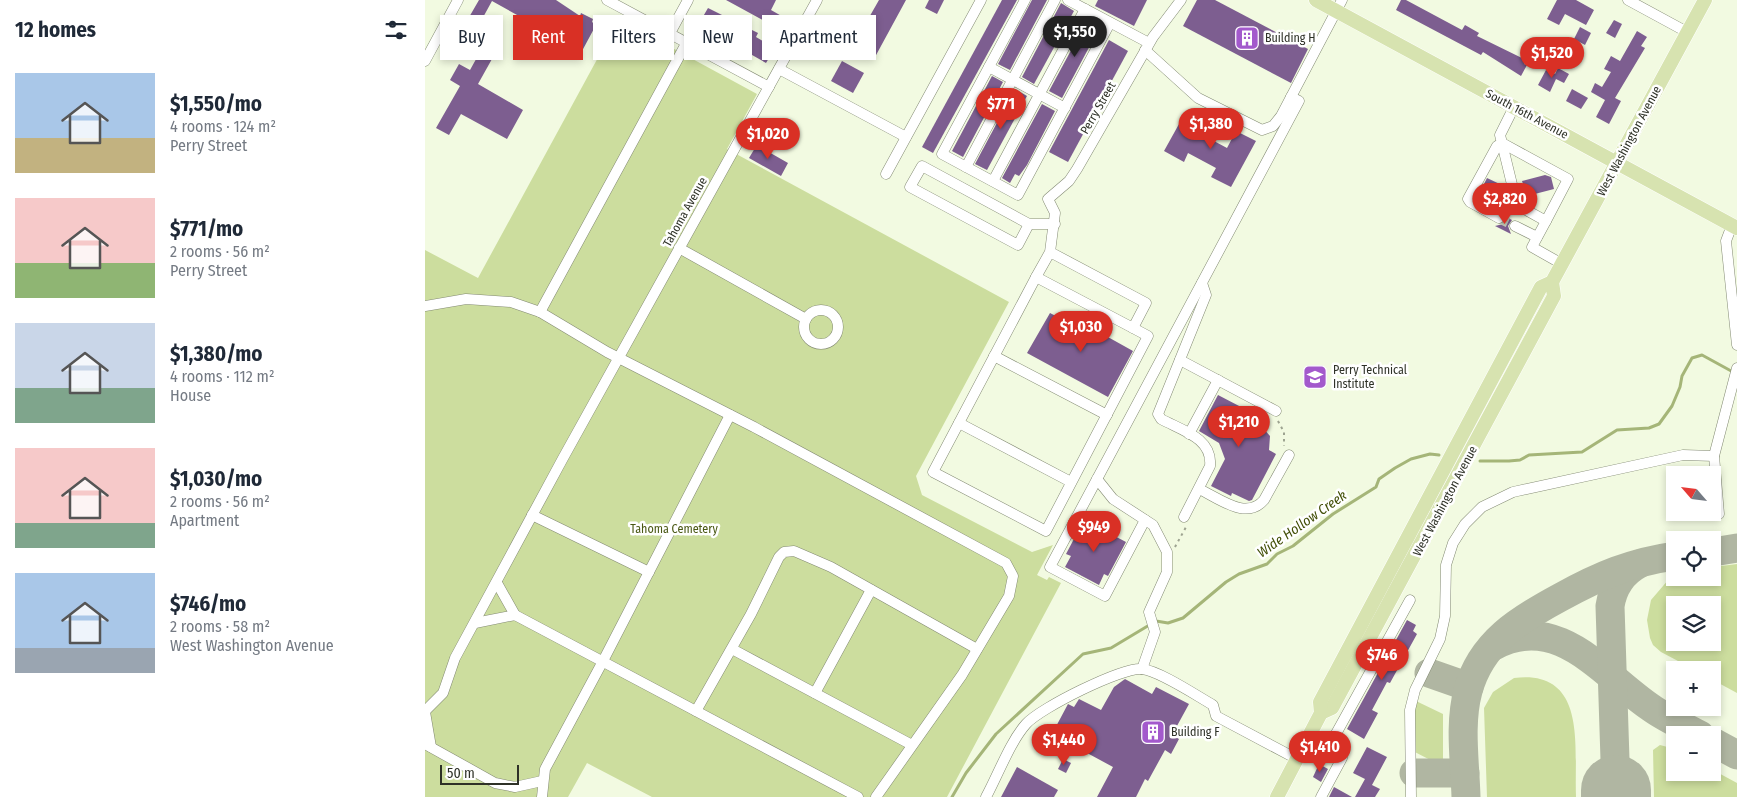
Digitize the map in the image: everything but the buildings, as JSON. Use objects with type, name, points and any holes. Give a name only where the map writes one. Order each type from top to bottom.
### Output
[{"type":"main road","name":"South 16th Avenue","points":[[1316,0],[1339,5],[1514,107],[1734,227]]},
{"type":"main road","name":"West Washington Avenue","points":[[1277,797],[1321,713],[1332,708],[1465,464],[1554,296],[1551,282],[1618,163],[1705,0]]},
{"type":"street","points":[[425,61],[458,0]]},
{"type":"street","points":[[607,0],[637,15]]},
{"type":"street","points":[[674,25],[688,0]]},
{"type":"street","name":"Tahoma Avenue","points":[[425,711],[443,693],[455,658],[532,515],[817,0]]},
{"type":"street","points":[[886,174],[981,0]]},
{"type":"street","points":[[1025,0],[942,154],[1018,195],[1110,23]]},
{"type":"street","points":[[966,167],[1055,0]]},
{"type":"street","points":[[1068,0],[1110,23],[1147,47],[1198,98],[1262,130],[1273,126],[1339,5]]},
{"type":"street","name":"Perry Street","points":[[1055,224],[1055,213],[1048,198],[1069,181],[1147,47],[1181,0]]},
{"type":"street","points":[[1628,0],[1687,32]]},
{"type":"street","points":[[993,181],[1085,9]]},
{"type":"street","points":[[540,312],[684,48]]},
{"type":"street","points":[[721,60],[769,86]]},
{"type":"street","points":[[989,67],[1065,108]]},
{"type":"street","points":[[779,69],[906,137]]},
{"type":"street","points":[[1145,520],[1105,596],[1050,567],[1299,101],[1291,96]]},
{"type":"street","points":[[1514,107],[1500,135],[1517,205],[1546,221]]},
{"type":"street","points":[[1499,218],[1470,202],[1468,199],[1497,146],[1502,143]]},
{"type":"street","points":[[1502,143],[1568,179],[1532,247],[1561,264]]},
{"type":"street","points":[[1029,224],[1018,245],[910,187],[922,166],[1029,224],[1055,224],[1050,252],[1036,277],[933,472],[1045,531],[1148,336],[1036,277]]},
{"type":"street","points":[[1515,226],[1537,237]]},
{"type":"street","points":[[1734,227],[1726,241],[1733,278],[1737,345]]},
{"type":"street","points":[[679,248],[806,319]]},
{"type":"street","points":[[1050,252],[1146,303],[1133,328]]},
{"type":"street","points":[[1184,517],[1210,466],[1211,458],[1205,443],[1161,418],[1158,414],[1206,295],[1202,283]]},
{"type":"street","points":[[425,306],[465,299],[511,302],[540,312],[618,357],[1007,563],[1013,576],[1009,596],[962,675],[876,797]]},
{"type":"street","points":[[994,356],[1107,415]]},
{"type":"street","points":[[1180,360],[1275,411]]},
{"type":"street","points":[[1715,466],[1714,456],[1737,368]]},
{"type":"street","points":[[1189,434],[1217,380]]},
{"type":"street","points":[[542,797],[542,781],[545,769],[603,661],[729,415]]},
{"type":"street","points":[[959,423],[1071,482]]},
{"type":"street","points":[[1199,489],[1241,510],[1256,508],[1264,500],[1289,455]]},
{"type":"street","points":[[1411,797],[1409,720],[1412,700],[1436,650],[1443,628],[1445,577],[1449,554],[1459,533],[1473,515],[1491,501],[1513,492],[1677,456],[1714,456]]},
{"type":"street","points":[[1097,479],[1113,499],[1153,525],[1160,535],[1167,552],[1167,572],[1152,603],[1152,624],[1142,669]]},
{"type":"street","points":[[532,515],[649,572]]},
{"type":"street","points":[[696,711],[732,649],[779,557],[785,552],[794,551],[831,567],[977,649]]},
{"type":"street","points":[[497,583],[515,616],[858,797]]},
{"type":"street","points":[[815,694],[871,590]]},
{"type":"street","points":[[1327,750],[1410,600]]},
{"type":"street","points":[[475,624],[515,616]]},
{"type":"street","points":[[732,649],[912,745]]},
{"type":"street","points":[[986,797],[1027,723],[1045,710],[1115,674],[1142,669],[1154,672],[1213,705],[1216,716],[1297,759]]},
{"type":"street","points":[[425,711],[428,746],[495,783],[515,787],[542,781]]},
{"type":"street","points":[[1307,740],[1342,758],[1321,797]]},
{"type":"street","points":[[502,784],[516,797]]},
{"type":"path","points":[[1275,411],[1272,417],[1281,424],[1285,432],[1282,452],[1289,455]]},
{"type":"green space","name":"Tahoma Cemetery","points":[[674,49],[684,54],[684,60],[694,60],[757,94],[727,149],[1009,302],[916,476],[922,495],[1032,552],[1053,545],[1037,575],[1047,580],[1049,577],[1061,583],[947,797],[652,797],[587,763],[568,797],[425,797],[425,250],[478,278],[597,60],[674,60]]},
{"type":"green space","points":[[1737,564],[1737,693],[1721,684],[1721,661],[1678,661],[1661,652],[1653,645],[1647,620],[1651,600],[1666,582],[1666,586],[1721,586],[1721,566]]},
{"type":"green space","points":[[1514,678],[1538,678],[1555,686],[1566,699],[1572,715],[1575,735],[1576,797],[1487,797],[1484,708],[1493,692]]},
{"type":"green space","points":[[1416,701],[1443,714],[1443,759],[1438,764],[1411,750]]},
{"type":"green space","points":[[1660,745],[1666,747],[1666,781],[1721,781],[1721,774],[1737,783],[1737,797],[1654,797],[1653,750]]},
{"type":"waterway","name":"Wide Hollow Creek","points":[[1480,461],[1509,461],[1520,460],[1529,455],[1582,452],[1617,430],[1649,428],[1659,424],[1672,406],[1680,387],[1682,376],[1692,358],[1702,355],[1733,372]]},
{"type":"waterway","name":"Wide Hollow Creek","points":[[952,797],[966,773],[996,734],[1083,654],[1111,648],[1156,621],[1168,623],[1183,618],[1226,582],[1239,574],[1267,564],[1277,554],[1293,546],[1333,514],[1376,487],[1379,479],[1395,468],[1411,459],[1430,454],[1439,455]]},
{"type":"taxiway","points":[[1721,551],[1737,548]]},
{"type":"taxiway","points":[[1466,797],[1463,743],[1465,704],[1474,674],[1492,646],[1517,623],[1561,597],[1616,571],[1666,558]]},
{"type":"taxiway","points":[[1616,790],[1610,606],[1613,593],[1619,581],[1639,564]]},
{"type":"taxiway","points":[[1494,646],[1517,637],[1539,636],[1559,641],[1597,664],[1632,694],[1656,711],[1683,726]]},
{"type":"taxiway","points":[[1429,673],[1469,687]]},
{"type":"taxiway","points":[[1721,746],[1737,755]]},
{"type":"taxiway","points":[[1414,773],[1465,773]]},
{"type":"runway","points":[[1616,790],[1616,797]]},
{"type":"tunnel","points":[[1499,218],[1515,226]]},
{"type":"place","name":"Building H","points":[[1247,38]]},
{"type":"place","name":"Perry Technical Institute","points":[[1315,377]]},
{"type":"place","name":"Building F","points":[[1153,732]]}]
